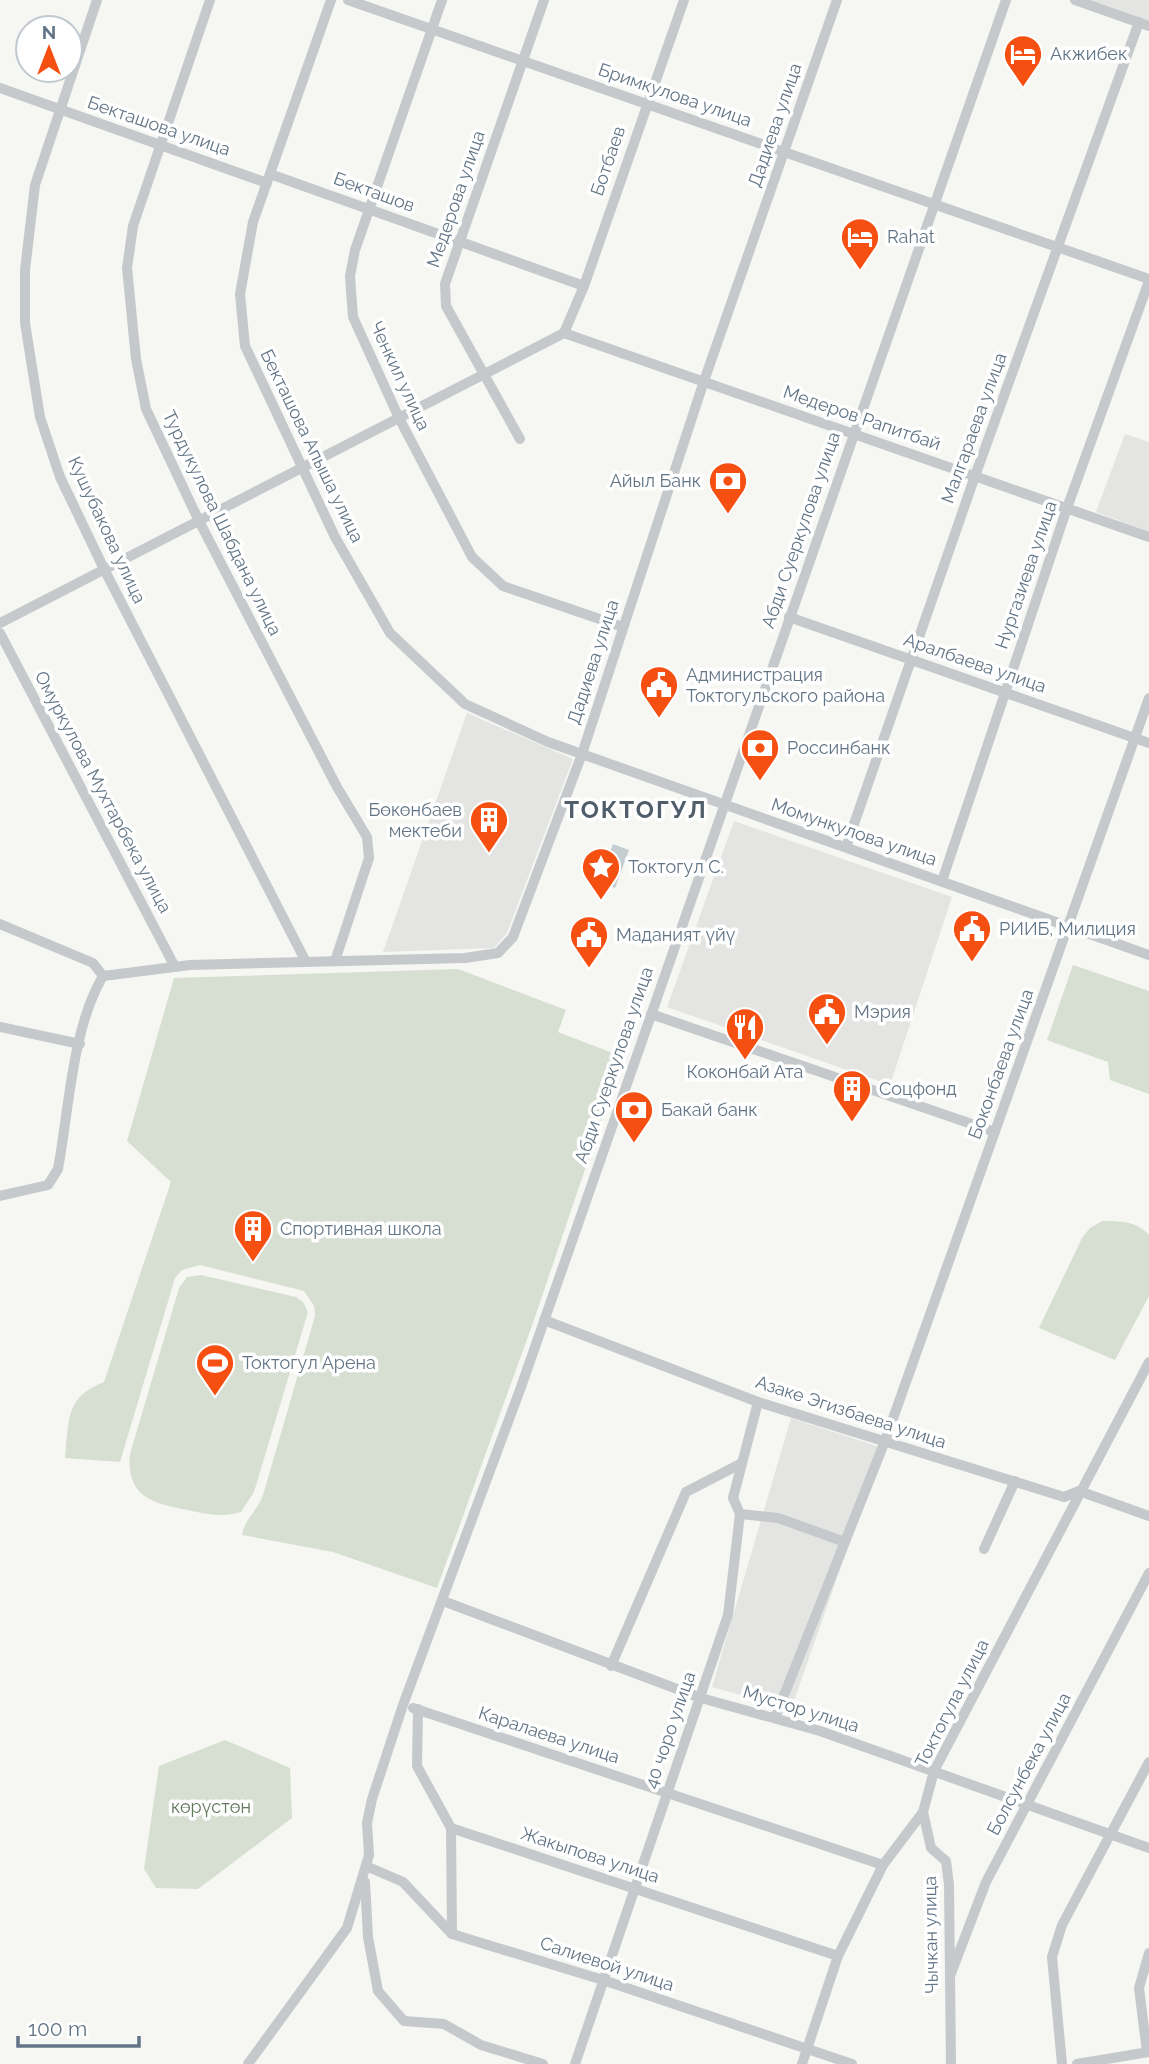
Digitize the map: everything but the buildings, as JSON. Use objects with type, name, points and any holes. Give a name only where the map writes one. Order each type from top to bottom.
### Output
[{"type":"street","name":"Кушубакова улица","points":[[97,0],[35,185],[24,270],[25,323],[40,417],[60,477],[104,569],[306,962]]},
{"type":"street","name":"Турдукулова Шабдана улица","points":[[210,0],[133,226],[128,281],[136,359],[146,409],[198,521],[337,787],[367,837],[369,858],[335,961]]},
{"type":"street","name":"Бекташова Апыша улица","points":[[331,0],[253,222],[240,294],[245,346],[335,537],[390,633],[465,704],[548,742]]},
{"type":"street","name":"Бримкулова улица","points":[[348,0],[1149,280]]},
{"type":"street","name":"Ченкил улица","points":[[442,0],[355,250],[350,276],[353,317],[399,418],[471,557],[503,586],[623,627]]},
{"type":"street","name":"Медерова улица","points":[[520,439],[446,306],[445,284],[544,0]]},
{"type":"street","name":"Ботбаев","points":[[564,333],[584,286],[684,0]]},
{"type":"street","name":"Дадиева улица","points":[[103,976],[175,967],[465,958],[498,953],[513,937],[582,754],[704,381],[838,0]]},
{"type":"street","name":"Абди Суеркулова улица","points":[[365,1869],[369,1855],[367,1823],[372,1799],[404,1705],[544,1320],[1006,0]]},
{"type":"street","points":[[1075,0],[1144,24]]},
{"type":"street","name":"Малгараева улица","points":[[846,848],[975,476],[1058,247],[1144,24]]},
{"type":"street","name":"Бекташова улица","points":[[0,88],[268,179]]},
{"type":"street","name":"Бекташов","points":[[268,179],[369,209],[584,286]]},
{"type":"street","name":"Нургазиева улица","points":[[942,881],[1067,508],[1149,280]]},
{"type":"street","points":[[0,623],[564,333]]},
{"type":"street","name":"Медеров Рапитбай","points":[[564,333],[1149,537]]},
{"type":"street","name":"Аралбаева улица","points":[[789,617],[1149,743]]},
{"type":"street","name":"Омуркулова Мухтарбека улица","points":[[0,633],[175,967]]},
{"type":"street","name":"Боконбаева улица","points":[[775,1718],[886,1441],[1149,698]]},
{"type":"street","name":"Момункулова улица","points":[[548,742],[1149,955]]},
{"type":"street","points":[[0,924],[93,963],[103,976],[92,995],[80,1044],[58,1169],[48,1185],[0,1196]]},
{"type":"street","points":[[651,1014],[995,1132]]},
{"type":"street","points":[[0,1027],[80,1044]]},
{"type":"street","name":"Азаке Эгизбаева улица","points":[[544,1320],[758,1402],[1064,1497],[1079,1491],[1149,1516]]},
{"type":"street","name":"Токтогула улица","points":[[802,2064],[838,1956],[883,1865],[923,1812],[934,1771],[1079,1491],[1149,1363]]},
{"type":"street","name":"40 чоро улица","points":[[575,2064],[633,1888],[729,1615],[740,1514],[733,1498],[758,1402]]},
{"type":"street","points":[[611,1666],[686,1492],[742,1463]]},
{"type":"street","points":[[984,1549],[1015,1481]]},
{"type":"street","points":[[740,1514],[778,1518],[845,1542]]},
{"type":"street","name":"Болсунбека улица","points":[[950,1976],[986,1882],[1149,1573]]},
{"type":"street","name":"Мустор улица","points":[[443,1601],[701,1698],[775,1718],[1149,1847]]},
{"type":"street","name":"Каралаева улица","points":[[404,1705],[883,1865]]},
{"type":"street","points":[[418,1709],[417,1766],[451,1828],[452,1934]]},
{"type":"street","points":[[1062,2064],[1052,1957],[1062,1924],[1149,1762]]},
{"type":"street","name":"Чычкан улица","points":[[923,1812],[931,1848],[946,1861],[949,1885],[951,2064]]},
{"type":"street","name":"Жакыпова улица","points":[[451,1828],[838,1956]]},
{"type":"street","points":[[365,1869],[403,1882],[452,1934]]},
{"type":"street","points":[[248,2064],[347,1928],[365,1869]]},
{"type":"street","points":[[365,1869],[368,1937],[379,1991],[404,2021],[444,2024],[481,2045],[543,2064]]},
{"type":"street","name":"Салиевой улица","points":[[452,1934],[603,1980],[852,2064]]},
{"type":"street","points":[[1077,2064],[1148,2052],[1139,1988],[1149,1953]]},
{"type":"shaded area","points":[[1089,0],[1149,0],[1149,21]]},
{"type":"shaded area","points":[[1125,434],[1149,442],[1149,532],[1096,512]]},
{"type":"shaded area","points":[[467,713],[573,759],[507,933],[494,948],[383,952]]},
{"type":"shaded area","points":[[734,821],[952,897],[890,1085],[667,1007]]},
{"type":"shaded area","points":[[613,844],[629,850],[615,888],[599,882]]},
{"type":"shaded area","points":[[791,1418],[883,1448],[791,1709],[712,1687]]},
{"type":"green space","points":[[1073,965],[1149,991],[1149,1094],[1110,1080],[1108,1062],[1047,1040]]},
{"type":"green space","points":[[458,969],[566,1010],[558,1032],[623,1057],[534,1320],[437,1588],[333,1552],[242,1535],[263,1495],[315,1316],[314,1306],[304,1291],[200,1265],[182,1270],[175,1278],[120,1462],[65,1458],[71,1411],[82,1395],[104,1382],[171,1182],[127,1141],[174,978]]},
{"type":"green space","points":[[1102,1221],[1133,1224],[1149,1235],[1149,1296],[1115,1360],[1039,1328],[1082,1238],[1090,1228]]},
{"type":"green space","name":"Токтогул Арена","points":[[201,1275],[296,1297],[303,1302],[308,1312],[254,1492],[241,1512],[227,1515],[201,1513],[153,1501],[137,1489],[130,1468],[130,1454],[179,1288],[187,1277]]},
{"type":"green space","name":"көрүстөн","points":[[225,1740],[290,1768],[292,1818],[198,1889],[156,1888],[144,1869],[159,1766]]},
{"type":"place","name":"Акжибек","points":[[1023,88]]},
{"type":"place","name":"Rahat","points":[[860,271]]},
{"type":"place","name":"Айыл Банк","points":[[728,515]]},
{"type":"place","name":"Администрация Токтогульского района","points":[[659,719]]},
{"type":"place","name":"Россинбанк","points":[[760,782]]},
{"type":"place","name":"Бөкөнбаев мектеби","points":[[489,854]]},
{"type":"place","name":"Токтогул С.","points":[[601,901]]},
{"type":"place","name":"РИИБ, Милиция","points":[[972,963]]},
{"type":"place","name":"Маданият үйү","points":[[589,969]]},
{"type":"place","name":"Мэрия","points":[[827,1046]]},
{"type":"place","name":"Коконбай Ата","points":[[745,1061]]},
{"type":"place","name":"Соцфонд","points":[[852,1123]]},
{"type":"place","name":"Бакай банк","points":[[634,1144]]},
{"type":"place","name":"Спортивная школа","points":[[253,1263]]},
{"type":"place","name":"Токтогул Арена","points":[[215,1397]]},
{"type":"district","name":"ТОКТОГУЛ","points":[[636,810]]}]
